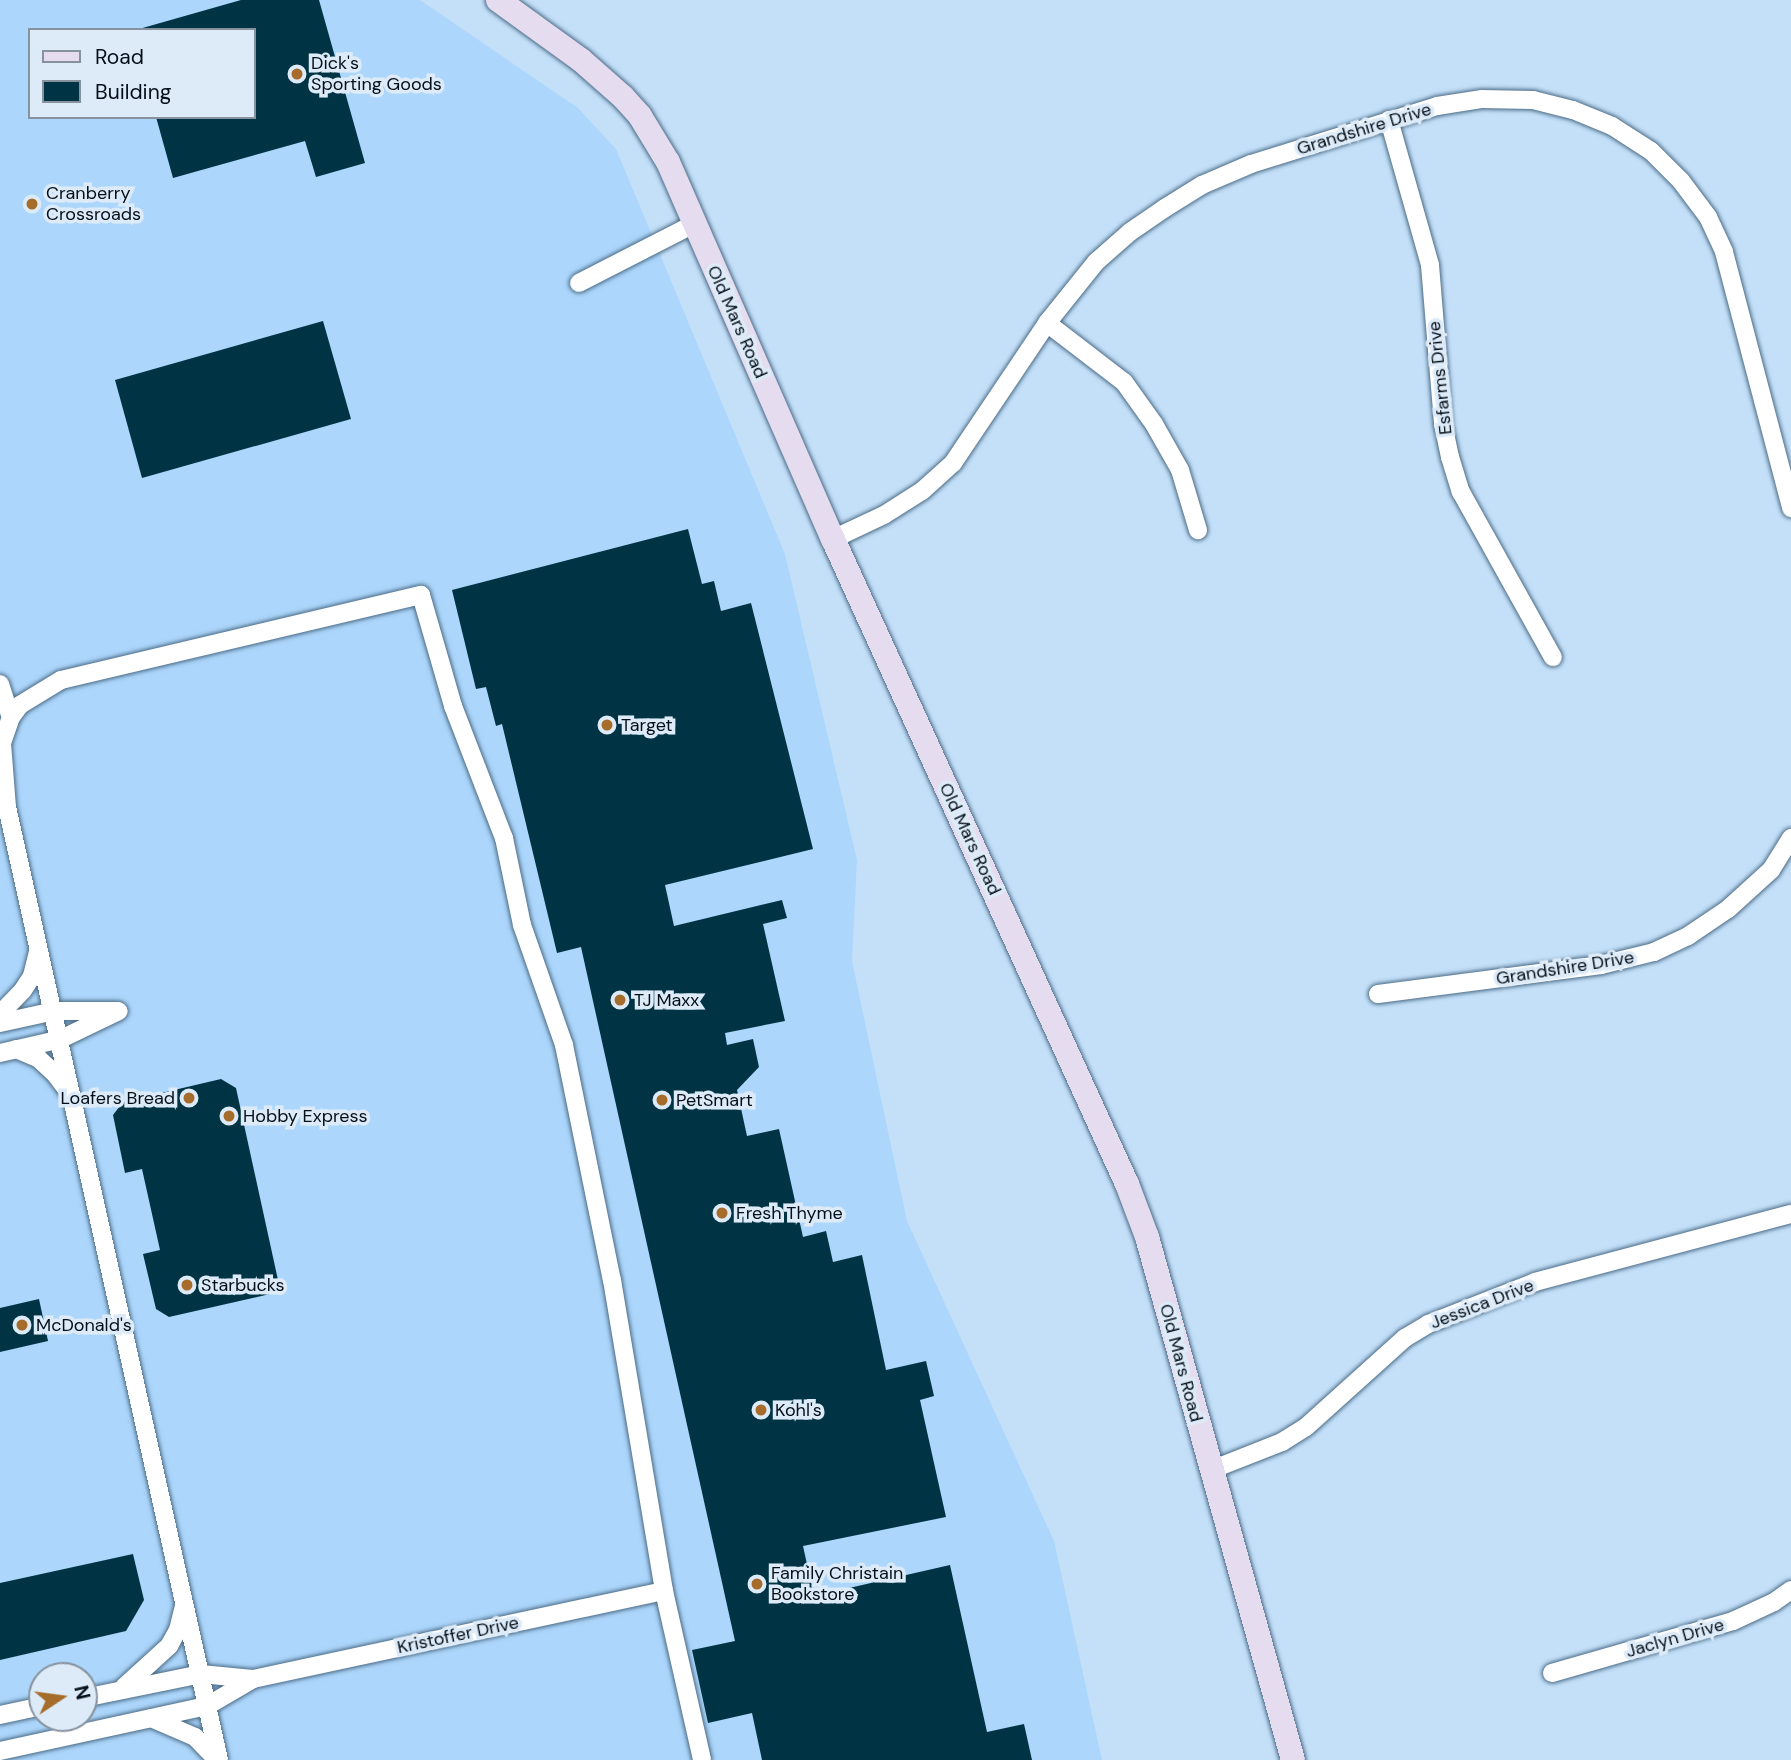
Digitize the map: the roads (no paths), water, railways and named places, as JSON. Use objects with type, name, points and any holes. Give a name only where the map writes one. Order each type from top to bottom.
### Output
[{"type":"street","name":"Old Mars Road","points":[[498,0],[582,60],[640,116],[668,162],[833,539],[1127,1184],[1147,1237],[1293,1760]]},
{"type":"street","name":"Grandshire Drive","points":[[833,539],[884,515],[922,491],[953,463],[1047,323],[1096,262],[1130,232],[1202,185],[1251,164],[1437,106],[1482,99],[1533,100],[1573,110],[1612,126],[1651,151],[1681,181],[1708,217],[1724,252],[1791,508]]},
{"type":"street","name":"Esfarms Drive","points":[[1389,120],[1430,265],[1443,424],[1450,457],[1461,492],[1553,657]]},
{"type":"street","points":[[579,283],[694,224]]},
{"type":"street","points":[[1047,323],[1124,382],[1154,424],[1180,470],[1198,530]]},
{"type":"street","points":[[218,1760],[75,1102],[7,807],[1,759],[2,743],[11,716],[20,705],[61,680],[421,595],[453,706],[504,838],[522,925],[564,1045],[611,1280],[664,1591],[702,1760]]},
{"type":"street","points":[[0,684],[11,716]]},
{"type":"street","name":"Grandshire Drive","points":[[1378,994],[1575,969],[1654,952],[1688,936],[1728,909],[1771,870],[1791,838]]},
{"type":"street","points":[[0,1014],[23,990],[32,976],[39,945]]},
{"type":"street","points":[[0,1023],[54,1011],[120,1011],[61,1039],[8,1051]]},
{"type":"street","points":[[8,1051],[49,1067],[75,1102]]},
{"type":"street","name":"Jessica Drive","points":[[1211,1471],[1282,1442],[1306,1427],[1405,1338],[1428,1324],[1535,1282],[1791,1214]]},
{"type":"street","name":"Jaclyn Drive","points":[[1552,1672],[1733,1622],[1774,1602],[1791,1590]]},
{"type":"street","name":"Kristoffer Drive","points":[[98,1695],[201,1674],[253,1679],[664,1591]]},
{"type":"street","points":[[119,1691],[169,1646],[183,1616],[184,1599]]},
{"type":"street","name":"Kristoffer Drive","points":[[0,1751],[207,1706],[253,1679]]},
{"type":"street","points":[[0,1715],[28,1709]]},
{"type":"street","points":[[151,1718],[195,1737],[218,1760]]},
{"type":"place","name":"Dick's Sporting Goods","points":[[297,74]]},
{"type":"place","name":"Cranberry Crossroads","points":[[32,204]]},
{"type":"place","name":"Target","points":[[607,725]]},
{"type":"place","name":"TJ Maxx","points":[[620,1000]]},
{"type":"place","name":"Loafers Bread","points":[[189,1098]]},
{"type":"place","name":"PetSmart","points":[[662,1100]]},
{"type":"place","name":"Hobby Express","points":[[229,1116]]},
{"type":"place","name":"Fresh Thyme","points":[[722,1213]]},
{"type":"place","name":"Starbucks","points":[[187,1285]]},
{"type":"place","name":"McDonald's","points":[[22,1325]]},
{"type":"place","name":"Kohl's","points":[[761,1410]]},
{"type":"place","name":"Family Christain Bookstore","points":[[757,1584]]}]
